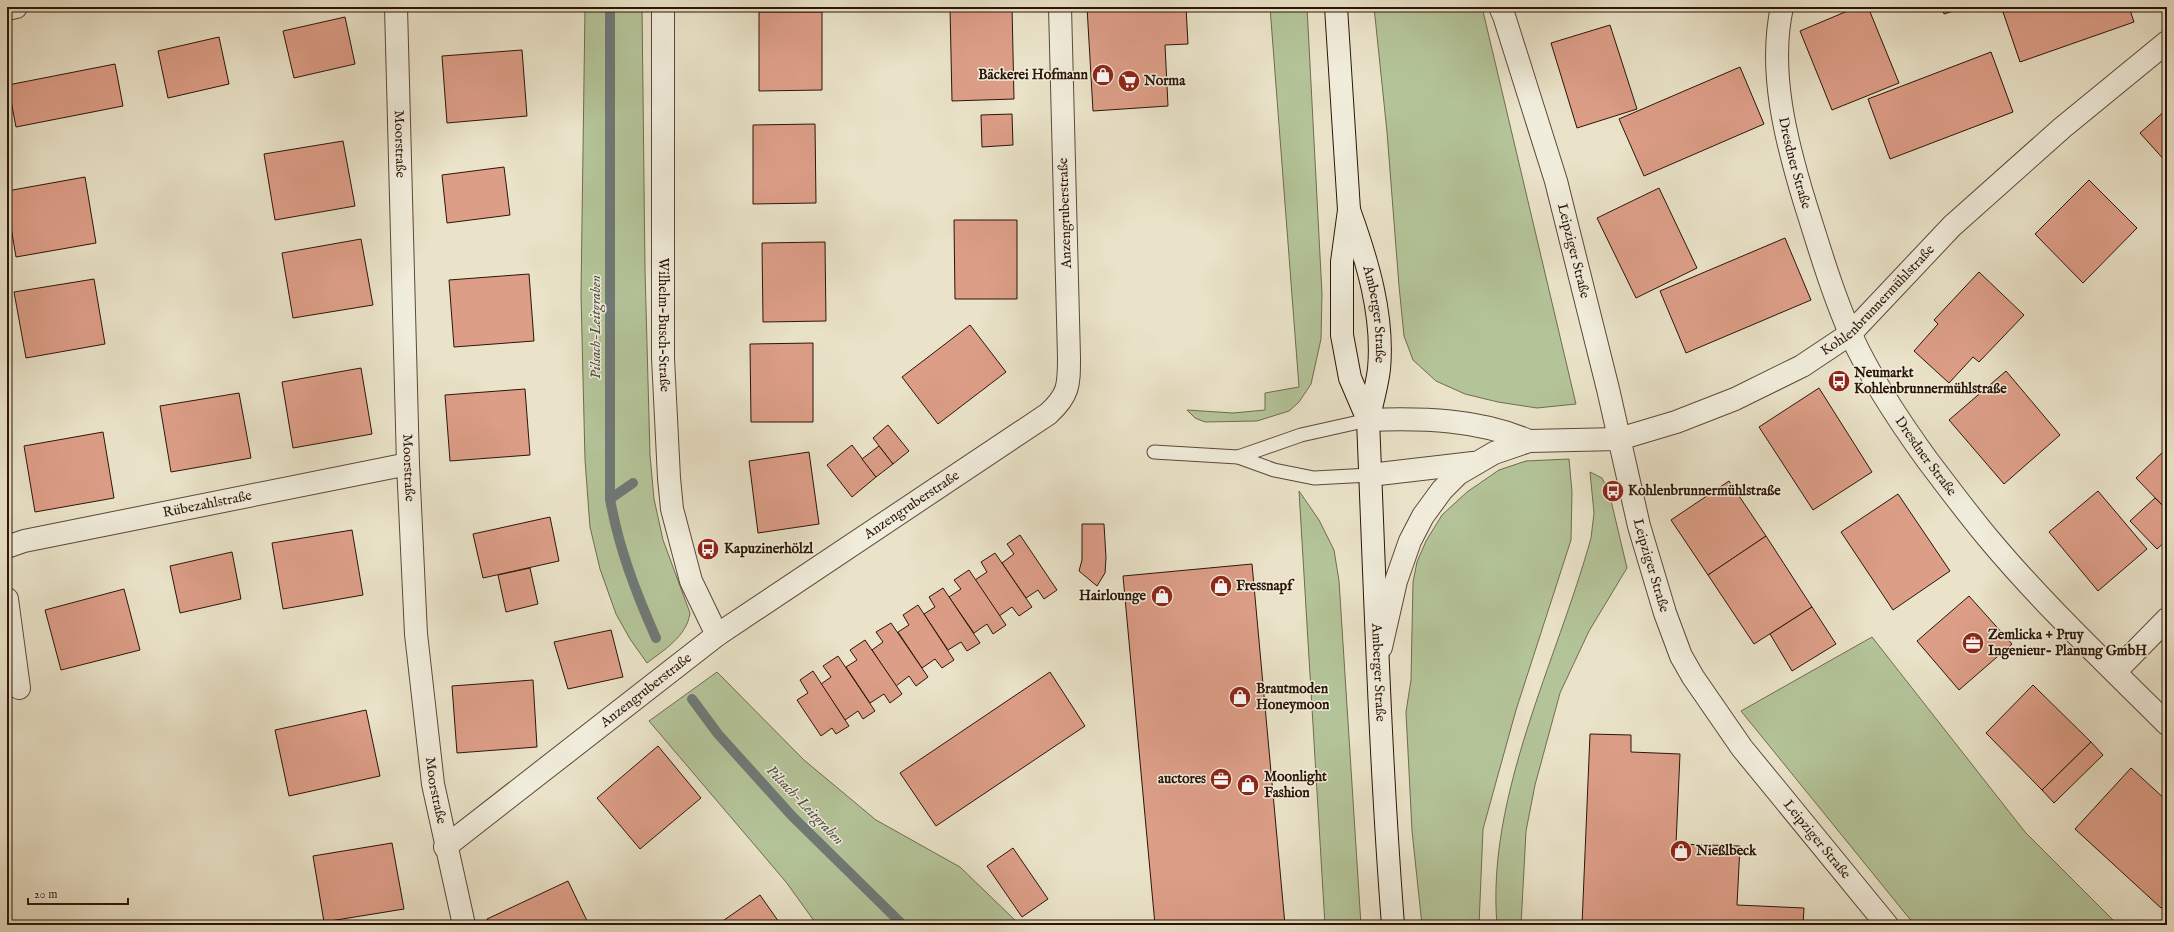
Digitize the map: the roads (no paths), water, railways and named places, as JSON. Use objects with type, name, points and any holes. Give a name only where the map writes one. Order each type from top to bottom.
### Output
[{"type":"street","points":[[7,9],[16,7]]},
{"type":"street","name":"Moorstraße","points":[[396,7],[408,464],[416,641],[433,784],[445,846],[464,925]]},
{"type":"street","name":"Wilhelm-Busch-Straße","points":[[663,7],[663,358],[669,478],[672,509],[691,581],[718,635]]},
{"type":"street","name":"Anzengruberstraße","points":[[445,846],[718,635],[1048,414],[1060,404],[1069,385],[1069,358],[1060,7]]},
{"type":"street","name":"Amberger Straße","points":[[1336,7],[1349,210],[1342,262],[1342,335],[1350,378],[1368,420]]},
{"type":"street","name":"Leipziger Straße","points":[[1500,7],[1556,181],[1639,526],[1665,613],[1681,656],[1702,690],[1742,748],[1887,925]]},
{"type":"street","name":"Dresdner Straße","points":[[1782,7],[1777,58],[1780,100],[1791,154],[1824,264],[1850,334],[1868,368],[1906,429],[1955,498],[1988,539],[2061,619],[2167,724]]},
{"type":"street","name":"Kohlenbrunnermühlstraße","points":[[1377,664],[1396,581],[1410,541],[1423,516],[1442,490],[1458,474],[1474,463],[1529,441],[1619,439],[1676,422],[1735,399],[1802,366],[1850,334],[1952,226],[2062,128],[2167,42]]},
{"type":"street","name":"Amberger Straße","points":[[1349,210],[1370,273],[1380,346],[1376,386],[1368,420],[1377,664],[1386,841],[1393,925]]},
{"type":"street","name":"Kohlenbrunnermühlstraße","points":[[1368,420],[1432,419],[1485,426],[1511,433],[1529,441]]},
{"type":"street","name":"Kohlenbrunnermühlstraße","points":[[1370,475],[1474,463]]},
{"type":"street","name":"Rübezahlstraße","points":[[7,546],[24,541],[408,464]]},
{"type":"street","points":[[7,599],[20,688]]},
{"type":"street","points":[[2115,672],[2167,620]]},
{"type":"lane","name":"Kohlenbrunnermühlstraße","points":[[1238,456],[1301,435],[1368,420]]},
{"type":"lane","name":"Kohlenbrunnermühlstraße","points":[[1154,452],[1238,456],[1267,468],[1296,476],[1333,478],[1370,475]]},
{"type":"waterway","name":"Pilsach-Leitgraben","points":[[610,7],[610,499],[623,553],[656,638]]},
{"type":"waterway","points":[[610,499],[633,483]]},
{"type":"waterway","name":"Pilsach-Leitgraben","points":[[692,699],[718,734],[792,816],[903,925]]},
{"type":"place","name":"Bäckerei Hofmann","points":[[1103,75]]},
{"type":"place","name":"Norma","points":[[1129,81]]},
{"type":"place","name":"Neumarkt Kohlenbrunnermühlstraße","points":[[1839,381]]},
{"type":"place","name":"Kohlenbrunnermühlstraße","points":[[1613,491]]},
{"type":"place","name":"Kapuzinerhölzl","points":[[708,549]]},
{"type":"place","name":"Fressnapf","points":[[1221,586]]},
{"type":"place","name":"Hairlounge","points":[[1162,596]]},
{"type":"place","name":"Zemlicka + Pruy Ingenieur- Planung GmbH","points":[[1973,643]]},
{"type":"place","name":"Brautmoden Honeymoon","points":[[1240,697]]},
{"type":"place","name":"auctores","points":[[1221,779]]},
{"type":"place","name":"Moonlight Fashion","points":[[1248,785]]},
{"type":"place","name":"Nießlbeck","points":[[1681,851]]}]
